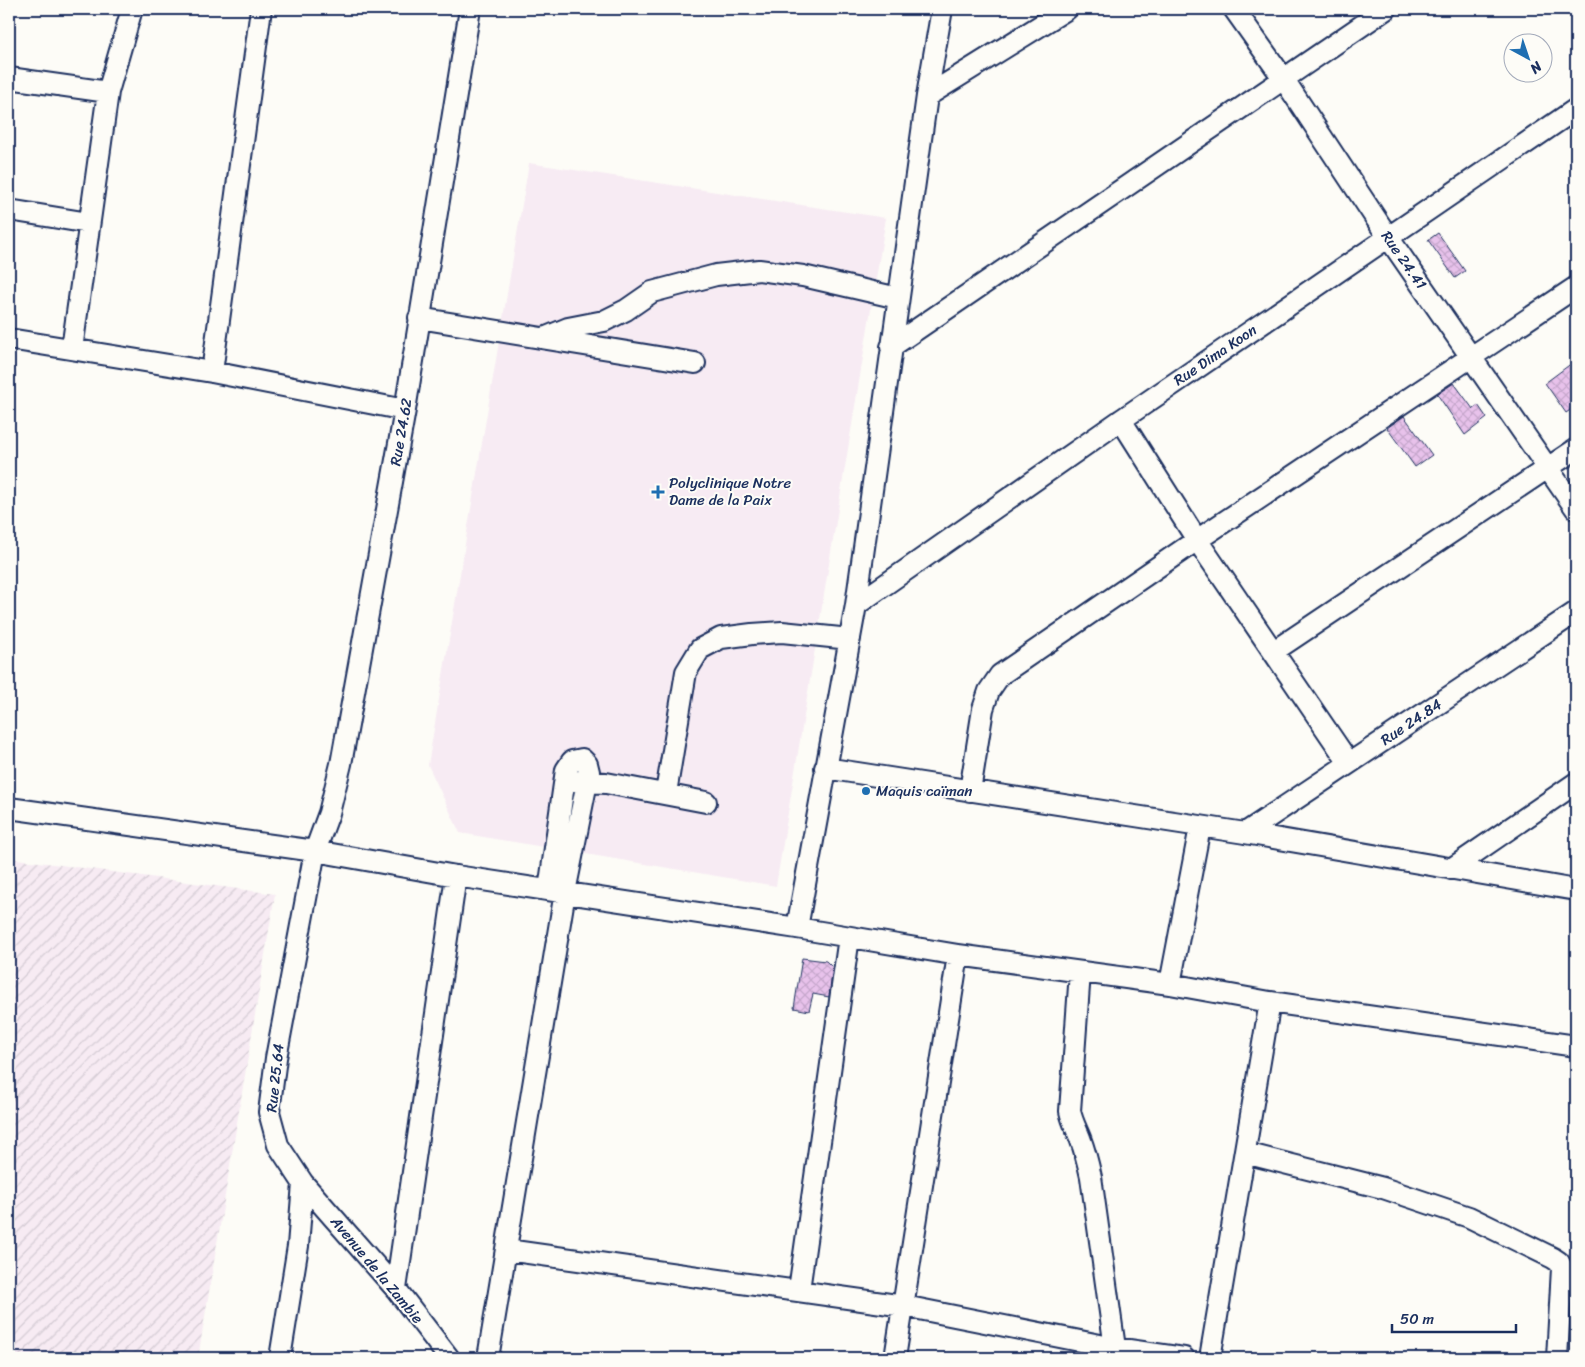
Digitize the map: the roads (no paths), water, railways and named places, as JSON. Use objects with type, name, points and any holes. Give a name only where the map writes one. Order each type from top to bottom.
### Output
[{"type":"street","points":[[72,349],[108,92],[132,9]]},
{"type":"street","points":[[212,372],[261,9]]},
{"type":"street","name":"Rue 24.62","points":[[315,851],[329,814],[341,764],[405,410],[458,94],[470,9]]},
{"type":"street","points":[[797,928],[856,605],[927,96],[942,9]]},
{"type":"street","points":[[927,96],[1067,9]]},
{"type":"street","name":"Rue 24.41","points":[[1234,9],[1283,78],[1388,237],[1576,508]]},
{"type":"street","points":[[892,347],[1386,9]]},
{"type":"street","points":[[9,78],[108,92]]},
{"type":"street","name":"Rue Dima Koon","points":[[856,605],[1121,420],[1576,109]]},
{"type":"street","points":[[9,210],[89,223]]},
{"type":"street","points":[[544,338],[568,328],[604,321],[626,310],[652,292],[716,275],[759,270],[803,276],[898,298]]},
{"type":"street","points":[[970,791],[983,709],[989,691],[1000,675],[1197,540],[1576,287]]},
{"type":"street","points":[[419,318],[695,363]]},
{"type":"street","points":[[9,339],[212,372],[405,410]]},
{"type":"street","points":[[1121,420],[1197,540],[1349,763]]},
{"type":"street","points":[[1274,651],[1576,449]]},
{"type":"street","name":"Rue 24.84","points":[[1245,833],[1576,612]]},
{"type":"street","points":[[666,793],[686,672],[700,649],[721,638],[782,632],[850,639]]},
{"type":"street","points":[[825,768],[1245,833],[1576,890]]},
{"type":"street","points":[[488,1358],[507,1250],[557,891],[564,780],[606,783],[706,802]]},
{"type":"street","points":[[557,891],[587,782]]},
{"type":"street","points":[[1450,869],[1576,783]]},
{"type":"street","points":[[9,808],[315,851],[456,876],[797,928],[958,955],[1170,984],[1270,1002],[1576,1046]]},
{"type":"street","points":[[1170,984],[1200,827]]},
{"type":"street","name":"Rue 25.64","points":[[303,1183],[278,1145],[269,1112],[276,1058],[315,851]]},
{"type":"street","points":[[396,1289],[456,876]]},
{"type":"street","points":[[800,1290],[848,937]]},
{"type":"street","points":[[895,1358],[958,955]]},
{"type":"street","points":[[1080,972],[1070,1111],[1073,1125],[1079,1135],[1087,1159],[1091,1177],[1115,1348]]},
{"type":"street","points":[[1210,1358],[1270,1002]]},
{"type":"street","points":[[1245,1153],[1383,1188],[1469,1217],[1553,1258],[1559,1262],[1562,1268],[1557,1358]]},
{"type":"street","points":[[280,1358],[298,1246],[303,1183]]},
{"type":"street","name":"Avenue de la Zambie","points":[[303,1183],[396,1289],[441,1354]]},
{"type":"street","points":[[507,1250],[904,1306],[1115,1348],[1184,1358]]},
{"type":"place","name":"Polyclinique Notre Dame de la Paix","points":[[658,492]]},
{"type":"place","name":"Maquis caïman","points":[[866,791]]}]
